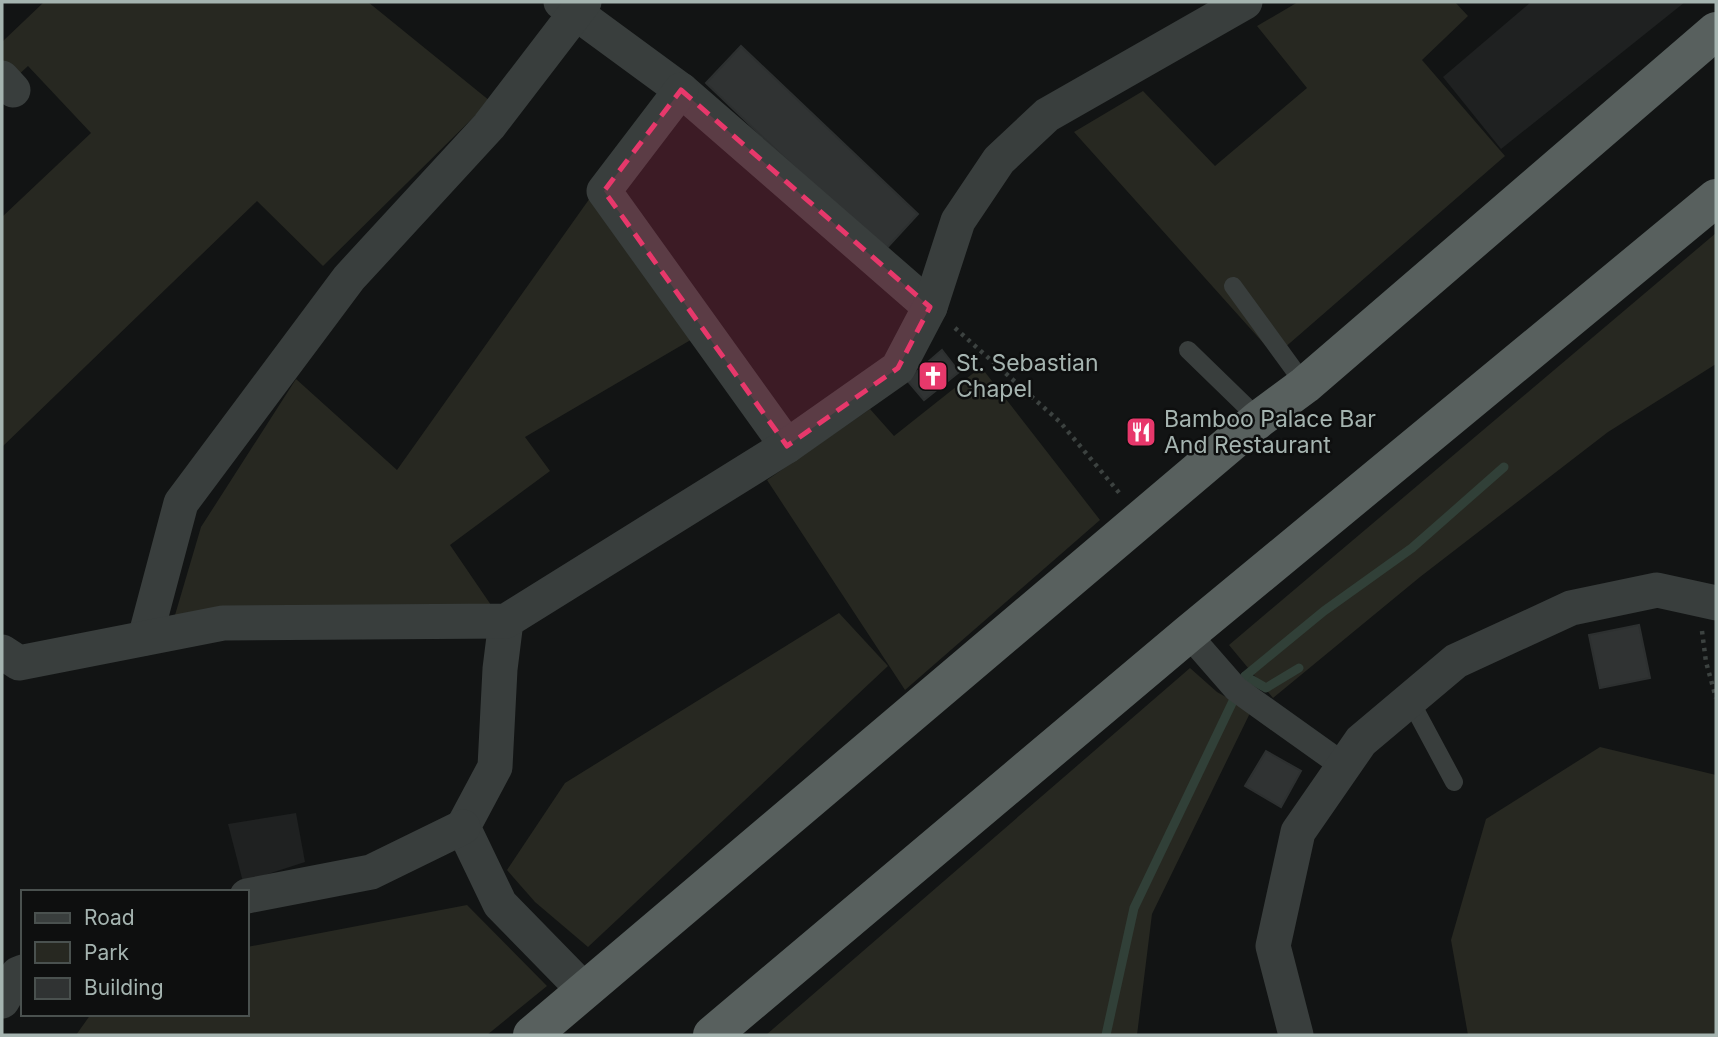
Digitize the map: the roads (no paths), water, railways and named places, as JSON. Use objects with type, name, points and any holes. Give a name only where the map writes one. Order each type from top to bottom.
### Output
[{"type":"highway","points":[[532,1035],[1259,419],[1305,385],[1716,31]]},
{"type":"highway","points":[[712,1035],[1188,634],[1716,198]]},
{"type":"street","points":[[2,652],[19,663],[223,623],[506,621],[787,446],[898,368],[930,307],[958,221],[999,160],[1047,115],[1245,2]]},
{"type":"street","points":[[145,638],[181,503],[349,278],[489,126],[573,5],[681,90],[930,307]]},
{"type":"street","points":[[681,90],[604,191],[787,446]]},
{"type":"street","points":[[1296,1035],[1273,946],[1298,832],[1361,741],[1456,661],[1571,608],[1657,590],[1707,601]]},
{"type":"street","points":[[248,896],[371,872],[463,827],[495,767],[500,669],[506,621]]},
{"type":"street","points":[[1188,634],[1236,689],[1344,766]]},
{"type":"street","points":[[463,827],[500,904],[585,991]]},
{"type":"lane","points":[[1233,286],[1305,385]]},
{"type":"lane","points":[[1188,349],[1259,419]]},
{"type":"lane","points":[[1410,699],[1454,782]]},
{"type":"waterway","points":[[1106,1035],[1134,908],[1245,676],[1324,611],[1412,548],[1504,467]]},
{"type":"waterway","points":[[1245,676],[1266,688],[1299,668]]},
{"type":"place","name":"St. Sebastian Chapel","points":[[933,376]]},
{"type":"place","name":"Bamboo Palace Bar And Restaurant","points":[[1141,432]]}]
